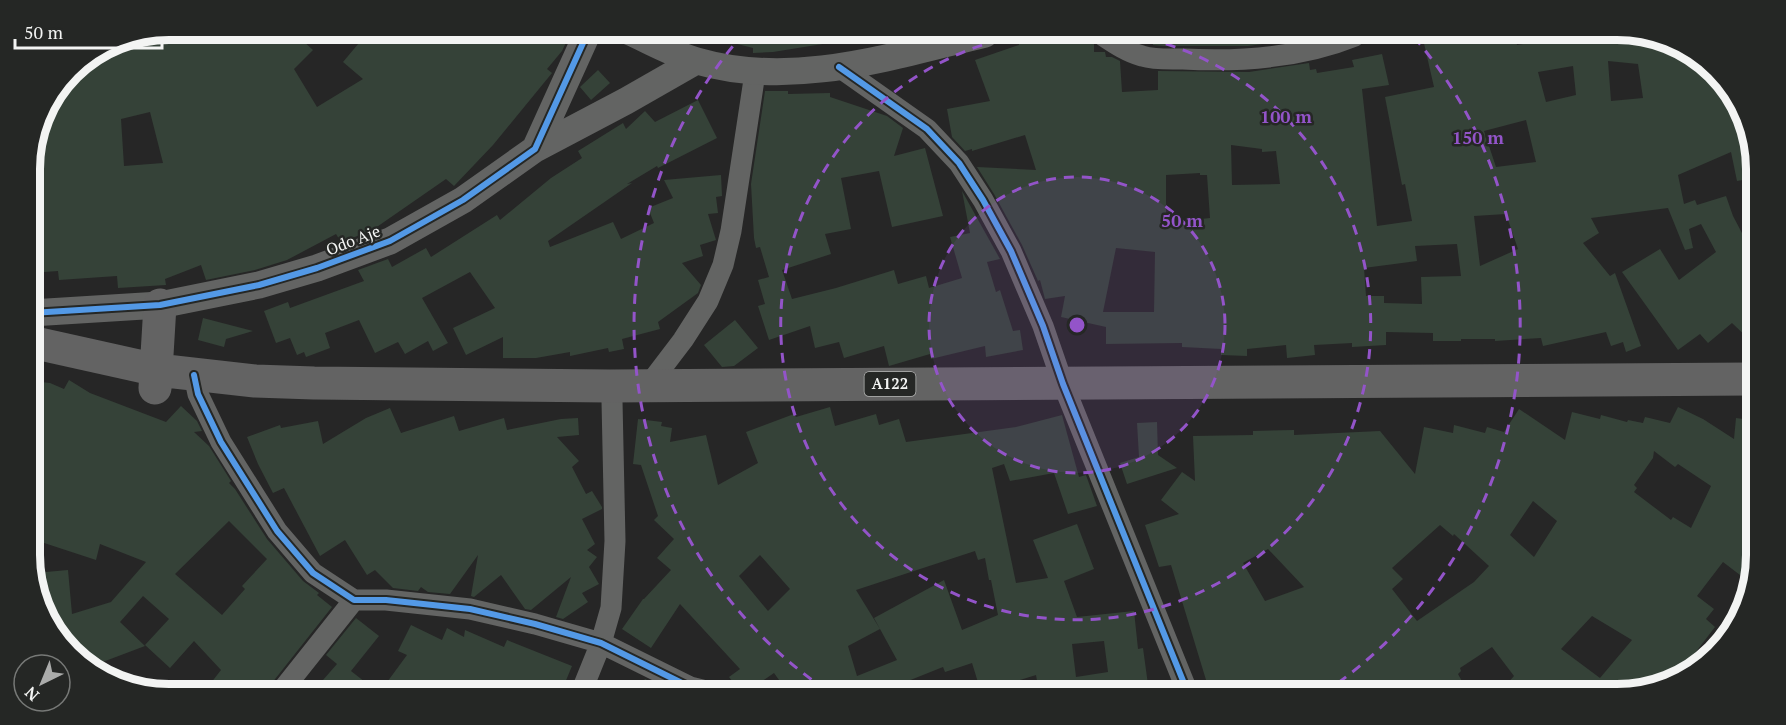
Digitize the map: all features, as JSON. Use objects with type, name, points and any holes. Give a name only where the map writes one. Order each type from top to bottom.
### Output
[{"type":"highway","points":[[156,379],[160,305]]},
{"type":"highway","name":"A122","points":[[41,345],[156,379],[293,400],[612,401],[1746,379]]},
{"type":"highway","name":"A122","points":[[40,364],[114,382],[156,379]]},
{"type":"highway","name":"A122","points":[[196,385],[255,381],[1066,392],[1746,394]]},
{"type":"street","points":[[650,41],[696,61],[754,73],[796,72],[839,67],[956,40]]},
{"type":"street","points":[[1109,40],[1142,57],[1216,61],[1275,57],[1331,46],[1345,40]]},
{"type":"street","points":[[535,149],[584,41]]},
{"type":"street","name":"Odo Aje","points":[[41,312],[160,305],[260,285],[317,268],[390,241],[463,200],[535,149],[696,61]]},
{"type":"street","points":[[839,67],[927,129],[959,163],[983,200],[1011,251],[1043,326],[1066,392],[1184,684]]},
{"type":"street","points":[[648,386],[683,340],[708,301],[723,265],[731,231],[754,73]]},
{"type":"street","points":[[196,385],[221,442],[277,531],[313,573],[354,600],[386,600],[470,609],[535,624],[601,643],[684,684]]},
{"type":"street","points":[[584,684],[601,643],[611,608],[615,541],[612,401]]},
{"type":"street","points":[[287,684],[354,600]]},
{"type":"building","points":[[1153,40],[1289,40],[1248,46],[1153,45]]},
{"type":"building","points":[[1423,40],[1516,40],[1517,45],[1545,40],[1617,40],[1658,47],[1688,62],[1714,84],[1732,112],[1739,128],[1746,179],[1737,181],[1731,152],[1678,175],[1684,204],[1695,200],[1697,205],[1726,196],[1743,235],[1746,232],[1746,336],[1732,323],[1708,343],[1700,334],[1678,350],[1622,272],[1660,249],[1679,280],[1716,252],[1701,224],[1689,229],[1693,248],[1685,250],[1668,208],[1591,218],[1599,233],[1583,243],[1610,276],[1615,273],[1641,346],[1626,352],[1623,342],[1611,346],[1606,332],[1543,346],[1541,338],[1433,341],[1433,333],[1386,332],[1386,345],[1352,347],[1352,343],[1314,345],[1315,355],[1287,358],[1286,345],[1247,349],[1247,356],[1221,355],[1221,349],[1182,347],[1182,343],[1106,344],[1106,327],[1061,317],[1065,296],[1045,299],[1040,280],[1038,281],[1022,245],[977,167],[1036,170],[1025,135],[972,151],[972,149],[965,151],[952,137],[947,109],[990,101],[975,60],[1019,45],[1019,41],[1091,42],[1094,44],[1094,52],[1105,52],[1106,57],[1120,61],[1122,92],[1158,90],[1158,71],[1249,72],[1309,63],[1310,70],[1316,69],[1317,73],[1354,67],[1352,60],[1382,54],[1389,85],[1362,89],[1377,226],[1412,221],[1405,184],[1402,185],[1385,97],[1434,87]],"holes":[[[1608,61],[1638,64],[1643,98],[1611,101]],[[1573,66],[1576,95],[1546,102],[1538,72]],[[1526,120],[1536,162],[1496,167],[1484,131]],[[1231,145],[1262,149],[1262,152],[1276,151],[1280,184],[1232,185]],[[1200,173],[1200,175],[1207,175],[1210,218],[1166,223],[1166,175]],[[1506,214],[1518,249],[1480,266],[1474,216]],[[1457,244],[1461,276],[1421,277],[1422,304],[1384,303],[1384,296],[1366,296],[1364,268],[1417,261],[1415,246]],[[1116,248],[1155,252],[1154,312],[1103,312]]]},
{"type":"building","points":[[161,41],[303,41],[313,50],[294,69],[317,107],[363,79],[343,62],[361,41],[567,41],[562,51],[547,69],[552,73],[493,145],[454,186],[446,179],[371,231],[341,242],[336,234],[287,260],[255,270],[206,280],[201,265],[165,279],[166,285],[118,288],[117,276],[59,280],[58,271],[41,272],[41,161],[45,136],[50,120],[72,84],[98,62],[120,50]],"holes":[[[150,112],[163,163],[124,166],[121,119]]]},
{"type":"building","points":[[724,41],[835,42],[773,52],[753,53],[753,48]]},
{"type":"building","points":[[598,70],[610,83],[591,100],[580,87]]},
{"type":"building","points":[[765,91],[788,91],[788,94],[830,93],[830,97],[887,116],[903,128],[894,156],[925,148],[943,216],[892,227],[879,171],[841,178],[851,229],[825,234],[831,254],[782,270],[792,299],[894,270],[898,284],[926,276],[929,288],[962,278],[950,237],[970,233],[962,191],[1000,259],[987,262],[996,292],[1000,290],[1013,331],[1020,330],[1023,350],[986,357],[985,346],[931,359],[930,354],[889,366],[884,346],[844,358],[839,342],[815,348],[810,326],[769,340],[758,306],[765,304],[758,280],[769,277],[760,247],[756,248],[754,238],[751,184]]},
{"type":"building","points":[[698,100],[717,138],[658,168],[657,166],[627,184],[632,183],[548,241],[550,247],[613,222],[621,239],[654,223],[648,208],[673,198],[664,180],[721,175],[722,196],[716,197],[718,213],[708,214],[716,240],[700,245],[703,256],[682,263],[701,285],[698,293],[658,322],[660,329],[622,339],[624,349],[609,352],[608,348],[570,356],[570,352],[536,358],[503,358],[503,337],[466,355],[453,328],[495,308],[470,272],[422,298],[448,343],[433,351],[428,341],[405,354],[398,342],[375,353],[359,320],[325,333],[330,348],[306,357],[304,352],[297,355],[290,338],[276,343],[264,311],[288,302],[290,308],[364,281],[358,270],[388,259],[392,267],[426,248],[431,257],[497,215],[500,220],[551,178],[582,158],[578,151],[623,123],[626,129],[645,111],[655,122]]},
{"type":"building","points":[[203,318],[253,331],[226,339],[224,347],[198,340]]},
{"type":"building","points":[[735,320],[758,348],[734,366],[722,367],[704,345]]},
{"type":"building","points":[[69,380],[90,393],[166,422],[181,406],[197,421],[202,431],[194,432],[209,446],[231,481],[229,483],[267,539],[303,581],[332,607],[271,684],[210,684],[221,670],[194,641],[170,668],[145,645],[169,619],[143,596],[120,622],[145,646],[99,663],[72,641],[54,613],[47,597],[42,572],[68,570],[72,614],[111,602],[146,562],[100,544],[96,560],[40,542],[40,382],[64,389]],"holes":[[[229,521],[267,559],[242,586],[245,589],[222,615],[175,574]]]},
{"type":"building","points":[[830,407],[835,426],[876,414],[879,425],[899,419],[906,442],[1016,427],[1062,415],[1079,477],[1086,475],[1097,506],[1068,514],[1054,473],[1010,481],[1004,464],[992,468],[1016,583],[1048,578],[1033,540],[1077,524],[1094,569],[1064,581],[1077,617],[1134,611],[1138,649],[1143,648],[1148,684],[1038,684],[1036,675],[1007,684],[979,684],[972,663],[945,672],[943,667],[900,684],[782,684],[774,673],[758,684],[734,684],[729,677],[740,669],[680,604],[651,648],[622,629],[643,599],[671,570],[657,558],[674,539],[654,520],[658,516],[641,465],[633,464],[638,419],[662,422],[661,426],[672,428],[670,442],[706,435],[718,485],[758,463],[746,432],[794,414],[796,417]],"holes":[[[975,551],[978,560],[985,558],[998,615],[962,630],[944,580],[874,618],[897,660],[857,676],[848,646],[880,629],[856,590]],[[760,555],[790,589],[768,611],[739,576]],[[1104,641],[1108,672],[1076,677],[1072,644]]]},
{"type":"building","points":[[1678,407],[1703,419],[1734,439],[1736,418],[1746,419],[1744,570],[1740,575],[1723,562],[1697,596],[1714,609],[1706,619],[1715,627],[1695,653],[1698,655],[1681,667],[1650,680],[1625,684],[1507,684],[1514,676],[1492,647],[1460,668],[1461,671],[1458,674],[1464,684],[1346,684],[1345,681],[1339,684],[1207,684],[1171,565],[1159,567],[1145,525],[1179,514],[1161,500],[1182,472],[1195,481],[1193,436],[1253,435],[1253,431],[1294,430],[1294,435],[1380,431],[1415,474],[1424,427],[1453,433],[1454,425],[1485,433],[1487,427],[1504,432],[1519,409],[1565,440],[1572,412],[1600,419],[1601,415],[1627,422],[1628,420],[1643,423],[1645,417],[1670,423]],"holes":[[[1654,451],[1675,467],[1678,464],[1711,486],[1691,528],[1673,517],[1671,520],[1634,492],[1637,488],[1634,485],[1653,458]],[[1533,501],[1557,521],[1534,557],[1510,535]],[[1440,525],[1453,536],[1454,534],[1489,566],[1474,582],[1417,621],[1392,589],[1403,579],[1392,568]],[[1268,549],[1304,587],[1265,601],[1243,563]],[[1592,616],[1632,640],[1600,678],[1561,649]]]},
{"type":"building","points":[[390,408],[401,433],[454,416],[459,431],[504,418],[507,430],[561,419],[578,418],[579,435],[557,437],[579,461],[572,467],[586,494],[592,491],[602,507],[582,519],[595,544],[587,550],[597,557],[589,567],[599,584],[582,593],[588,602],[563,619],[556,617],[571,577],[531,610],[525,609],[501,575],[474,597],[471,596],[478,555],[450,594],[428,592],[421,587],[418,591],[393,588],[375,570],[367,575],[345,540],[320,556],[284,488],[273,493],[247,437],[280,425],[281,428],[318,421],[323,444],[366,418]]},
{"type":"building","points":[[1157,422],[1158,455],[1177,468],[1127,484],[1120,463],[1139,457],[1137,423]]},
{"type":"building","points":[[356,618],[379,636],[351,671],[368,684],[320,684],[337,664],[326,655]]},
{"type":"building","points":[[411,625],[442,640],[447,628],[464,637],[465,630],[504,647],[507,640],[572,666],[564,684],[386,684],[407,655],[398,651]]},
{"type":"building","points":[[645,679],[655,684],[642,684]]},
{"type":"cycle path","points":[[41,312],[160,305],[259,285],[317,268],[390,241],[463,200],[535,149],[584,41]]},
{"type":"cycle path","points":[[839,67],[927,129],[959,163],[983,200],[1011,251],[1043,326],[1063,384],[1184,684]]},
{"type":"cycle path","points":[[194,375],[198,394],[221,442],[277,531],[313,573],[354,600],[386,600],[470,609],[535,624],[601,643],[684,684]]}]
